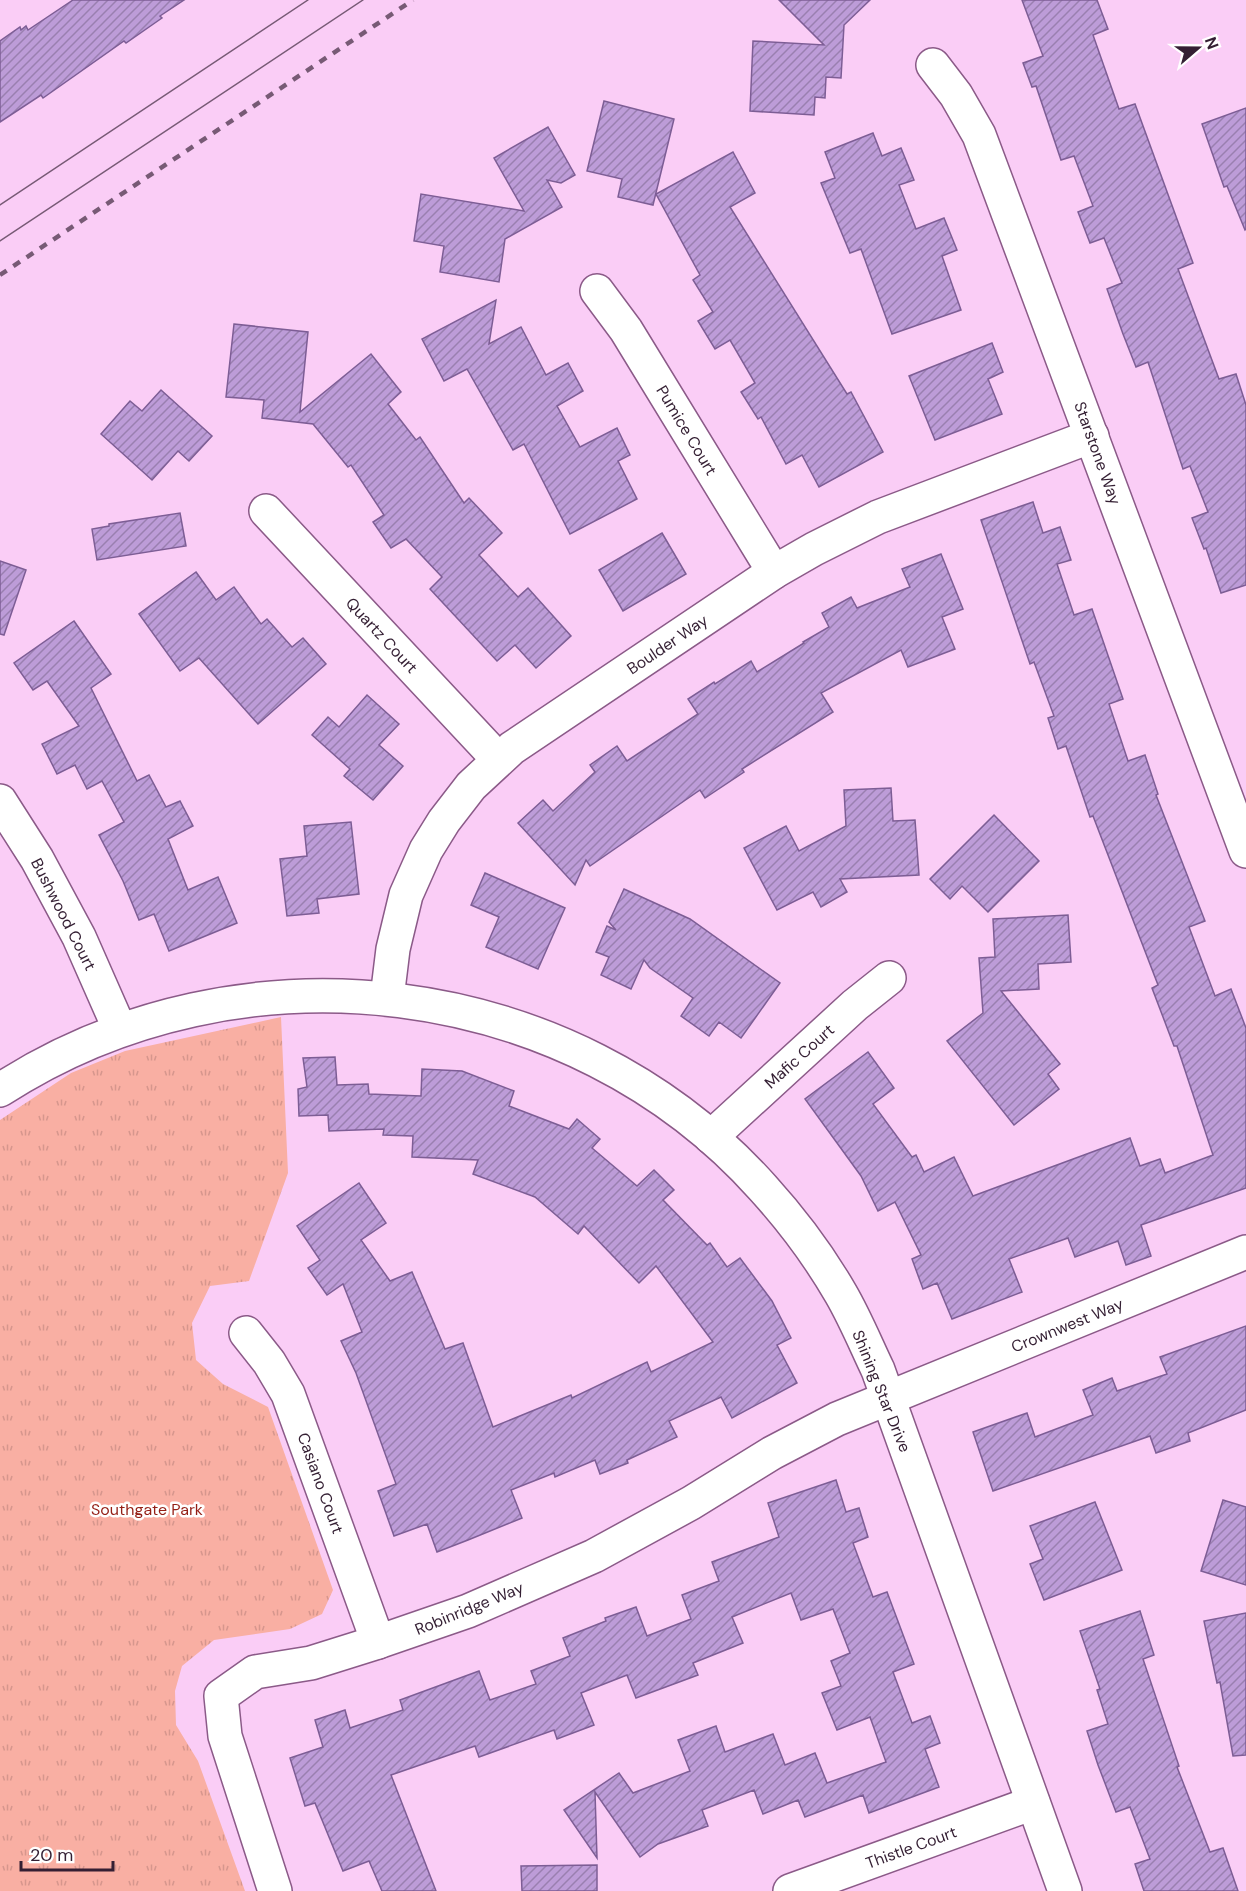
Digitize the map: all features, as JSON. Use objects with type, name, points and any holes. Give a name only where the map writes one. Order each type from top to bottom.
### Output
[{"type":"street","name":"Starstone Way","points":[[933,65],[956,95],[979,135],[1246,851]]},
{"type":"street","name":"Pumice Court","points":[[597,291],[626,330],[774,572]]},
{"type":"street","name":"Boulder Way","points":[[387,998],[393,949],[406,895],[422,859],[444,821],[471,786],[498,759],[774,572],[814,549],[878,517],[1092,436]]},
{"type":"street","name":"Quartz Court","points":[[266,511],[498,759]]},
{"type":"street","name":"Bushwood Court","points":[[0,801],[36,859],[79,937],[120,1030]]},
{"type":"street","name":"Mafic Court","points":[[711,1137],[855,1005],[889,978]]},
{"type":"street","name":"Shining Star Drive","points":[[0,1090],[74,1049],[120,1030],[182,1011],[254,998],[316,994],[387,998],[450,1008],[510,1024],[559,1043],[615,1070],[668,1104],[711,1137],[762,1186],[801,1234],[842,1295],[878,1370],[1065,1891]]},
{"type":"street","name":"Crownwest Way","points":[[888,1399],[1246,1252]]},
{"type":"street","name":"Casiano Court","points":[[246,1333],[269,1362],[288,1394],[378,1642]]},
{"type":"street","name":"Robinridge Way","points":[[275,1891],[225,1736],[221,1696],[255,1672],[311,1663],[378,1642],[468,1611],[594,1556],[691,1503],[772,1453],[837,1419],[888,1399]]},
{"type":"street","name":"Thistle Court","points":[[790,1891],[1033,1803]]},
{"type":"green space","name":"Southgate Park","points":[[281,1017],[288,1173],[249,1281],[210,1286],[192,1323],[196,1360],[223,1384],[268,1407],[333,1590],[322,1614],[290,1629],[214,1640],[182,1666],[175,1691],[176,1725],[198,1761],[245,1891],[0,1891],[0,1120],[71,1073],[125,1051]]},
{"type":"building","points":[[73,0],[184,0],[126,43],[124,41],[43,98],[41,95],[0,122],[0,41],[20,27],[21,30],[26,26],[28,30]]},
{"type":"building","points":[[779,0],[870,0],[844,25],[841,78],[826,77],[825,98],[815,97],[814,115],[750,111],[753,41],[824,45]]},
{"type":"building","points":[[1022,0],[1097,0],[1108,29],[1093,35],[1119,109],[1135,104],[1193,263],[1178,269],[1219,379],[1236,374],[1246,405],[1246,585],[1221,593],[1206,548],[1204,549],[1192,518],[1208,512],[1190,466],[1183,469],[1148,362],[1136,367],[1123,334],[1107,289],[1122,283],[1104,238],[1090,243],[1078,212],[1093,206],[1074,156],[1061,160],[1036,86],[1032,87],[1023,63],[1043,56]]},
{"type":"building","points":[[604,101],[674,119],[653,205],[618,197],[622,179],[587,171]]},
{"type":"building","points":[[1246,108],[1245,230],[1227,186],[1224,187],[1202,124]]},
{"type":"building","points":[[548,127],[575,175],[561,183],[547,180],[562,207],[505,239],[499,282],[440,272],[444,246],[414,241],[421,194],[524,211],[494,158]]},
{"type":"building","points":[[873,133],[882,156],[901,148],[914,180],[899,185],[916,229],[944,218],[957,250],[942,256],[961,310],[892,334],[861,249],[850,253],[821,183],[835,178],[825,152]]},
{"type":"building","points":[[733,152],[755,193],[730,207],[847,394],[851,392],[883,452],[819,487],[802,455],[786,464],[761,417],[758,419],[741,392],[755,383],[730,340],[715,349],[698,321],[713,312],[693,280],[700,275],[656,194]]},
{"type":"building","points":[[496,300],[489,344],[521,327],[546,375],[568,363],[583,391],[557,406],[580,447],[617,428],[630,455],[618,461],[637,499],[570,534],[524,444],[513,450],[467,369],[444,381],[422,339]]},
{"type":"building","points":[[234,324],[308,332],[300,412],[371,354],[401,392],[388,404],[416,440],[420,437],[464,503],[469,498],[502,533],[479,555],[518,597],[528,588],[571,636],[536,668],[515,645],[497,661],[430,589],[442,577],[406,539],[391,548],[373,522],[384,515],[351,465],[348,467],[313,424],[262,418],[264,400],[226,397]]},
{"type":"building","points":[[992,343],[1003,372],[988,379],[1002,414],[935,440],[909,376]]},
{"type":"building","points":[[161,390],[212,436],[189,461],[178,451],[152,480],[101,434],[130,401],[142,411]]},
{"type":"building","points":[[1033,502],[1043,533],[1060,527],[1071,560],[1057,564],[1074,615],[1092,609],[1123,699],[1109,704],[1128,761],[1145,755],[1158,794],[1156,795],[1205,921],[1189,927],[1215,996],[1231,989],[1246,1028],[1246,1188],[1141,1225],[1151,1256],[1126,1265],[1118,1241],[1075,1257],[1068,1238],[1009,1259],[1022,1292],[952,1319],[937,1283],[923,1289],[912,1259],[921,1255],[895,1202],[878,1211],[861,1176],[805,1099],[868,1052],[894,1088],[873,1104],[912,1157],[916,1155],[924,1172],[954,1157],[973,1196],[1130,1138],[1140,1166],[1160,1159],[1165,1173],[1213,1155],[1177,1046],[1174,1046],[1152,988],[1158,985],[1093,816],[1090,817],[1066,746],[1058,749],[1048,718],[1054,716],[1034,662],[1030,664],[981,520]]},
{"type":"building","points":[[180,513],[186,546],[97,560],[92,529],[109,526],[109,524]]},
{"type":"building","points":[[662,533],[686,574],[623,611],[599,570]]},
{"type":"building","points":[[941,554],[963,609],[942,617],[955,649],[908,667],[901,650],[821,693],[833,712],[742,769],[744,772],[705,798],[700,790],[590,866],[586,860],[575,885],[518,823],[543,800],[553,811],[595,772],[590,765],[617,746],[627,761],[698,714],[688,699],[714,682],[715,684],[751,661],[757,672],[829,627],[822,613],[851,597],[857,608],[910,587],[902,569]]},
{"type":"building","points":[[0,561],[26,570],[4,635],[0,634]]},
{"type":"building","points":[[196,572],[216,600],[234,587],[261,624],[267,619],[292,647],[303,638],[326,664],[258,724],[199,658],[180,671],[139,614]]},
{"type":"building","points":[[74,621],[111,674],[91,688],[137,781],[149,775],[166,807],[180,801],[193,826],[168,839],[188,890],[218,877],[237,923],[169,951],[154,914],[139,920],[123,881],[99,835],[124,822],[102,781],[87,789],[75,765],[57,774],[42,744],[79,726],[47,681],[33,690],[14,663]]},
{"type":"building","points":[[367,695],[399,724],[379,745],[403,766],[373,800],[344,776],[350,769],[312,735],[328,717],[339,727]]},
{"type":"building","points":[[891,788],[893,821],[915,820],[919,875],[840,879],[847,892],[821,907],[813,892],[777,910],[744,848],[786,826],[799,851],[846,826],[844,790]]},
{"type":"building","points":[[994,815],[1039,861],[988,912],[962,886],[950,899],[930,879]]},
{"type":"building","points":[[351,822],[359,894],[317,899],[319,913],[287,916],[280,859],[307,856],[304,826]]},
{"type":"building","points":[[485,873],[565,908],[538,969],[486,947],[499,917],[471,905]]},
{"type":"building","points":[[624,889],[690,919],[780,983],[741,1038],[719,1022],[709,1036],[681,1016],[693,998],[650,968],[644,960],[631,989],[601,975],[609,957],[596,952],[607,926],[616,930],[609,922]]},
{"type":"building","points":[[1068,915],[1071,962],[1038,964],[1039,989],[1001,991],[1060,1064],[1048,1074],[1059,1089],[1014,1125],[947,1041],[983,1013],[979,958],[995,957],[993,919]]},
{"type":"building","points":[[335,1057],[337,1085],[368,1084],[369,1094],[421,1096],[422,1069],[462,1071],[514,1091],[509,1106],[569,1129],[577,1119],[600,1139],[592,1148],[637,1186],[654,1170],[674,1190],[663,1200],[707,1245],[710,1243],[727,1267],[740,1258],[772,1301],[791,1338],[777,1345],[797,1383],[732,1418],[721,1397],[669,1421],[677,1437],[627,1460],[628,1463],[600,1474],[595,1460],[555,1477],[554,1473],[511,1490],[522,1518],[437,1552],[427,1524],[394,1536],[378,1491],[396,1484],[356,1373],[341,1341],[362,1332],[343,1284],[327,1295],[308,1268],[320,1260],[297,1226],[359,1183],[386,1223],[361,1240],[390,1281],[412,1272],[445,1349],[463,1343],[493,1427],[571,1395],[572,1398],[647,1362],[651,1372],[713,1342],[656,1266],[639,1283],[584,1226],[578,1234],[535,1197],[473,1174],[478,1160],[412,1157],[413,1136],[383,1135],[384,1129],[329,1131],[328,1115],[299,1116],[298,1089],[307,1087],[303,1058]]},
{"type":"building","points":[[1246,1326],[1246,1410],[1188,1433],[1190,1441],[1156,1453],[1150,1436],[993,1491],[973,1432],[1027,1413],[1035,1437],[1093,1415],[1083,1390],[1112,1378],[1117,1391],[1167,1374],[1160,1357]]},
{"type":"building","points":[[836,1480],[846,1512],[859,1508],[868,1537],[853,1543],[873,1597],[887,1592],[914,1664],[893,1672],[912,1723],[930,1716],[940,1743],[925,1749],[939,1787],[869,1813],[863,1795],[805,1817],[798,1800],[763,1814],[754,1790],[702,1810],[708,1826],[658,1844],[640,1857],[595,1792],[597,1858],[564,1810],[619,1773],[633,1793],[690,1771],[678,1740],[716,1726],[725,1752],[773,1734],[785,1765],[815,1753],[827,1783],[886,1762],[870,1717],[837,1730],[822,1693],[841,1686],[831,1661],[850,1653],[833,1609],[801,1620],[791,1593],[732,1617],[743,1643],[693,1663],[698,1675],[636,1698],[627,1675],[581,1693],[594,1725],[557,1739],[554,1730],[479,1757],[475,1746],[391,1775],[436,1891],[382,1891],[369,1861],[343,1871],[315,1803],[305,1806],[290,1758],[323,1747],[315,1720],[345,1710],[350,1728],[403,1710],[400,1700],[479,1671],[490,1700],[536,1684],[531,1671],[570,1656],[563,1638],[606,1621],[605,1618],[636,1607],[647,1636],[691,1619],[682,1595],[719,1581],[712,1562],[779,1537],[768,1503]]},
{"type":"building","points":[[1223,1500],[1246,1507],[1246,1585],[1201,1571]]},
{"type":"building","points":[[1095,1502],[1122,1570],[1044,1600],[1030,1564],[1043,1559],[1030,1526]]},
{"type":"building","points":[[1140,1611],[1154,1655],[1143,1659],[1179,1766],[1177,1767],[1210,1852],[1223,1848],[1238,1891],[1144,1891],[1135,1864],[1150,1859],[1130,1807],[1116,1812],[1098,1765],[1087,1731],[1108,1724],[1097,1690],[1100,1689],[1080,1631]]},
{"type":"building","points":[[1246,1613],[1246,1755],[1233,1756],[1220,1682],[1217,1683],[1204,1621]]},
{"type":"building","points":[[597,1865],[597,1891],[522,1891],[521,1866]]},
{"type":"tram line","points":[[0,205],[308,0]]},
{"type":"tram line","points":[[0,241],[363,0]]},
{"type":"railway","points":[[0,275],[413,0]]}]
